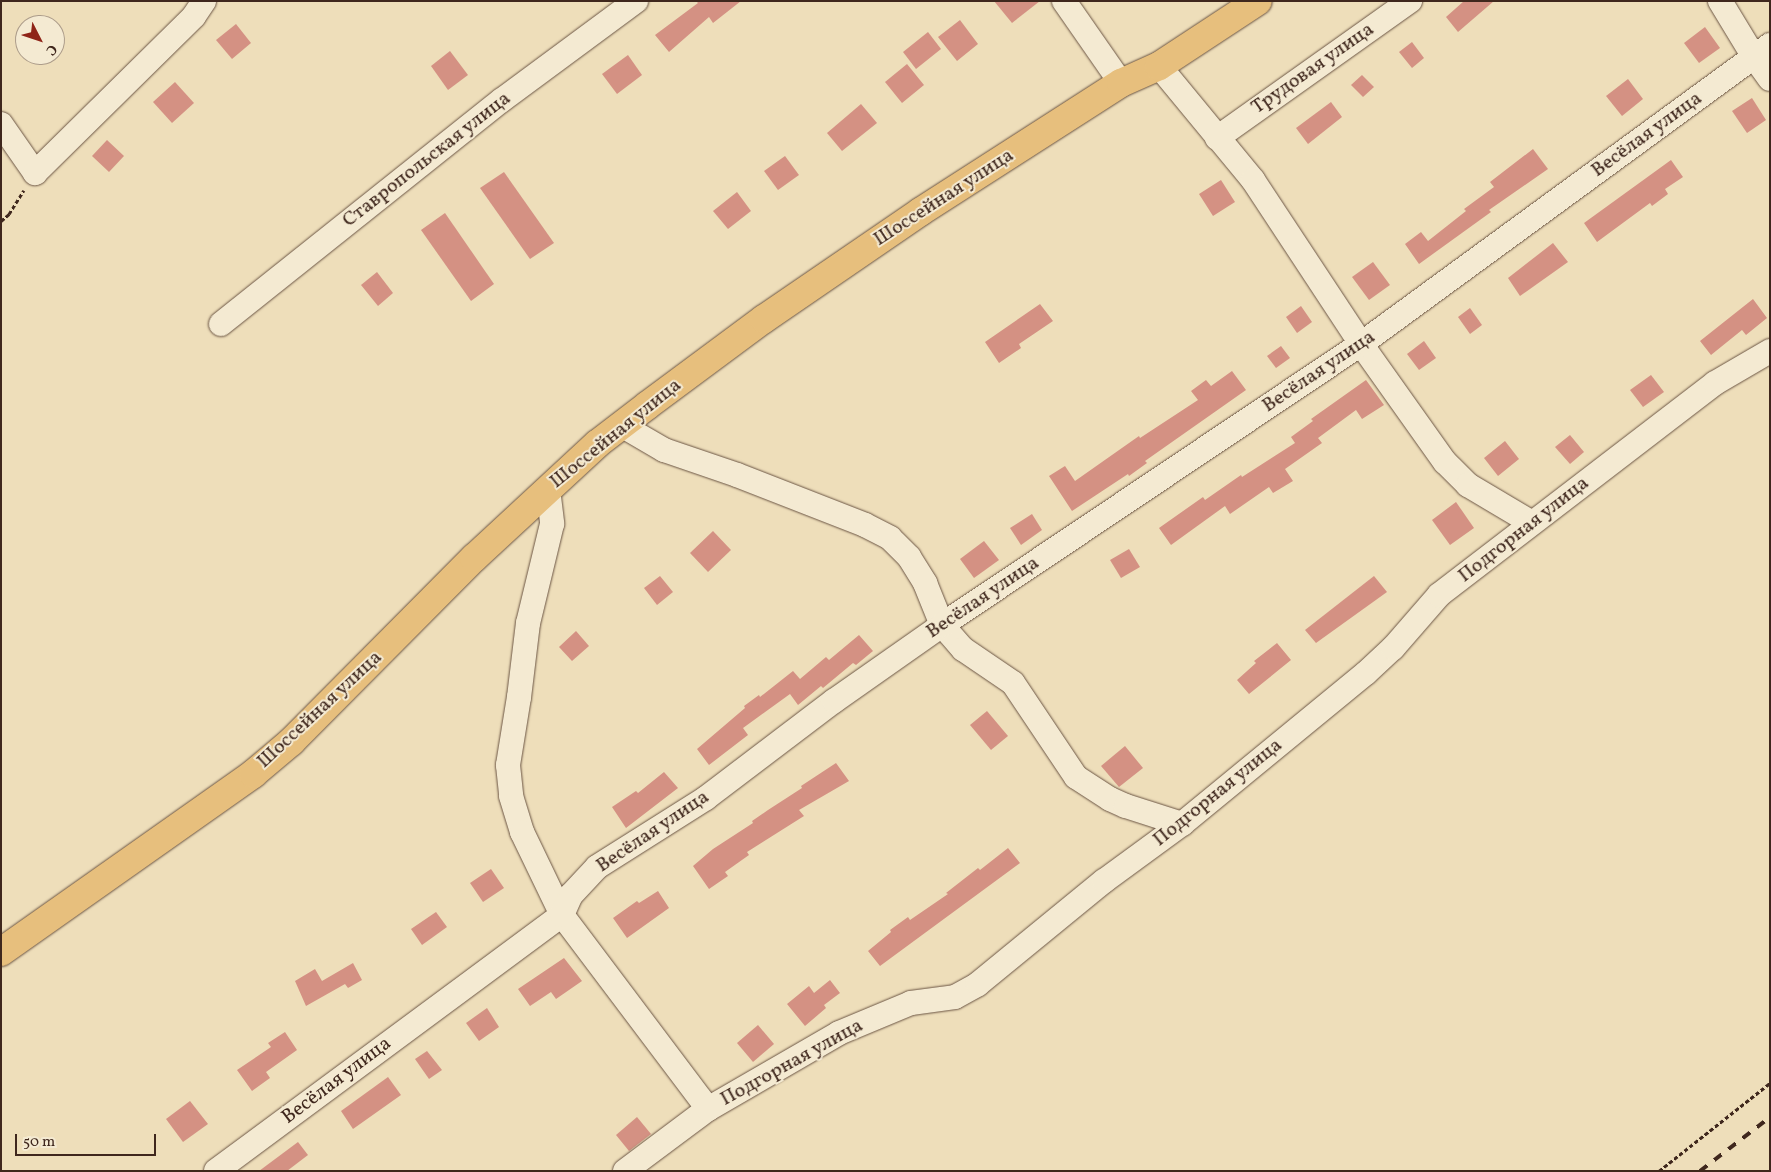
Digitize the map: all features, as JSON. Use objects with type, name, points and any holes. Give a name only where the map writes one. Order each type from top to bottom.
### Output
[{"type":"main road","name":"Шоссейная улица","points":[[1,952],[253,774],[291,742],[474,558],[597,444],[621,425],[764,319],[920,212],[1121,83],[1159,66],[1258,1]]},
{"type":"street","points":[[1,124],[35,173],[194,16],[204,1]]},
{"type":"street","name":"Ставропольская улица","points":[[221,324],[502,100],[636,1]]},
{"type":"street","points":[[1064,1],[1121,83]]},
{"type":"street","name":"Трудовая улица","points":[[1217,138],[1410,1]]},
{"type":"street","points":[[1720,1],[1762,51],[1770,79]]},
{"type":"street","name":"Весёлая улица","points":[[216,1171],[562,914],[571,895],[597,867],[706,798],[834,701],[942,626],[1361,344],[1762,51]]},
{"type":"street","points":[[1159,66],[1253,180],[1361,344],[1445,462],[1468,485],[1532,523]]},
{"type":"street","name":"Подгорная улица","points":[[625,1171],[708,1109],[839,1032],[911,1004],[955,996],[978,984],[1104,881],[1182,824],[1366,673],[1393,648],[1439,595],[1715,383],[1770,350]]},
{"type":"street","points":[[621,425],[664,450],[737,475],[865,524],[890,538],[909,557],[925,583],[942,626],[963,649],[1013,683],[1076,777],[1110,799],[1182,824]]},
{"type":"street","points":[[548,489],[552,524],[528,623],[508,765],[511,796],[522,832],[562,914],[708,1109]]},
{"type":"path","points":[[1,221],[9,214],[35,173]]},
{"type":"path","points":[[1658,1171],[1770,1083]]},
{"type":"building","points":[[696,1],[741,1],[713,23],[709,17],[669,52],[655,35],[698,3]]},
{"type":"building","points":[[994,1],[1040,1],[1012,23]]},
{"type":"building","points":[[1464,1],[1494,1],[1458,32],[1446,17]]},
{"type":"building","points":[[960,20],[978,44],[957,61],[938,37]]},
{"type":"building","points":[[236,24],[251,43],[232,59],[216,40]]},
{"type":"building","points":[[1705,27],[1720,48],[1699,63],[1684,43]]},
{"type":"building","points":[[928,32],[941,49],[916,69],[903,52]]},
{"type":"building","points":[[1412,42],[1424,58],[1412,68],[1399,52]]},
{"type":"building","points":[[450,51],[468,75],[448,90],[431,66]]},
{"type":"building","points":[[628,55],[642,75],[617,94],[602,74]]},
{"type":"building","points":[[907,64],[924,85],[902,103],[885,82]]},
{"type":"building","points":[[1362,75],[1374,87],[1363,97],[1351,85]]},
{"type":"building","points":[[1628,79],[1643,99],[1622,116],[1606,96]]},
{"type":"building","points":[[175,82],[194,103],[172,123],[153,102]]},
{"type":"building","points":[[1752,98],[1766,120],[1747,133],[1732,111]]},
{"type":"building","points":[[1331,102],[1342,117],[1308,144],[1296,128]]},
{"type":"building","points":[[861,104],[877,123],[842,151],[827,133]]},
{"type":"building","points":[[107,140],[124,156],[109,172],[92,156]]},
{"type":"building","points":[[1533,149],[1548,169],[1489,210],[1491,212],[1419,264],[1405,244],[1421,232],[1428,241],[1466,211],[1464,209],[1494,187],[1490,182]]},
{"type":"building","points":[[785,156],[799,175],[778,190],[764,171]]},
{"type":"building","points":[[1671,160],[1683,177],[1665,189],[1668,194],[1652,206],[1650,203],[1597,242],[1584,223]]},
{"type":"building","points":[[504,172],[554,243],[530,259],[480,188]]},
{"type":"building","points":[[1221,180],[1235,202],[1213,216],[1199,194]]},
{"type":"building","points":[[737,192],[751,211],[728,229],[713,211]]},
{"type":"building","points":[[445,213],[494,284],[471,301],[421,230]]},
{"type":"building","points":[[1553,243],[1568,262],[1520,296],[1508,278]]},
{"type":"building","points":[[1373,262],[1390,285],[1369,300],[1352,277]]},
{"type":"building","points":[[377,272],[393,293],[378,306],[361,285]]},
{"type":"building","points":[[1753,299],[1767,318],[1746,335],[1742,330],[1711,355],[1700,341]]},
{"type":"building","points":[[1040,304],[1053,321],[1019,344],[1021,348],[999,363],[985,342]]},
{"type":"building","points":[[1301,306],[1312,322],[1297,333],[1286,317]]},
{"type":"building","points":[[1470,308],[1482,325],[1470,334],[1458,317]]},
{"type":"building","points":[[1424,341],[1436,358],[1419,370],[1407,354]]},
{"type":"building","points":[[1281,346],[1290,358],[1276,368],[1267,356]]},
{"type":"building","points":[[1232,371],[1246,390],[1145,461],[1147,463],[1129,476],[1128,474],[1072,511],[1049,476],[1065,466],[1075,481],[1139,436],[1140,438],[1198,400],[1191,391],[1206,380],[1211,386]]},
{"type":"building","points":[[1651,375],[1664,392],[1643,407],[1630,390]]},
{"type":"building","points":[[1366,380],[1384,405],[1362,419],[1356,410],[1318,438],[1322,443],[1285,469],[1293,481],[1273,493],[1269,487],[1230,514],[1225,506],[1171,545],[1159,528],[1203,497],[1205,500],[1241,475],[1242,477],[1295,443],[1291,437],[1313,421],[1311,419]]},
{"type":"building","points":[[1570,435],[1584,452],[1570,464],[1555,447]]},
{"type":"building","points":[[1505,441],[1519,459],[1498,476],[1484,458]]},
{"type":"building","points":[[1456,502],[1474,528],[1450,545],[1432,520]]},
{"type":"building","points":[[1032,514],[1042,530],[1021,545],[1010,528]]},
{"type":"building","points":[[713,531],[731,550],[708,572],[690,553]]},
{"type":"building","points":[[984,541],[999,560],[974,578],[960,559]]},
{"type":"building","points":[[1129,549],[1140,567],[1121,578],[1110,560]]},
{"type":"building","points":[[660,576],[673,592],[657,605],[644,588]]},
{"type":"building","points":[[1374,576],[1387,592],[1316,643],[1305,630]]},
{"type":"building","points":[[576,631],[589,646],[572,661],[559,647]]},
{"type":"building","points":[[859,635],[873,651],[856,665],[853,663],[823,688],[821,686],[798,705],[790,694],[743,728],[748,735],[709,765],[697,749],[745,708],[744,706],[759,695],[760,697],[793,671],[800,679],[826,657],[829,660]]},
{"type":"building","points":[[1277,643],[1291,660],[1249,694],[1237,680],[1256,663],[1254,661]]},
{"type":"building","points":[[987,711],[1008,736],[991,750],[970,725]]},
{"type":"building","points":[[1125,746],[1143,768],[1119,787],[1101,766]]},
{"type":"building","points":[[836,763],[849,781],[799,810],[804,816],[747,852],[749,855],[725,872],[728,876],[709,889],[693,866],[713,849],[753,823],[752,821]]},
{"type":"building","points":[[664,772],[678,788],[626,828],[612,807],[636,791],[638,793]]},
{"type":"building","points":[[1008,848],[1020,863],[880,966],[868,951],[891,932],[890,930],[908,917],[910,920],[948,894],[946,893],[978,868],[980,870]]},
{"type":"building","points":[[491,869],[504,888],[483,902],[470,883]]},
{"type":"building","points":[[658,891],[669,908],[627,938],[613,918],[637,901],[639,903]]},
{"type":"building","points":[[436,912],[447,927],[422,945],[411,929]]},
{"type":"building","points":[[564,958],[582,981],[556,999],[551,992],[530,1006],[518,989]]},
{"type":"building","points":[[353,963],[362,980],[348,988],[345,984],[306,1006],[295,981],[315,969],[322,981]]},
{"type":"building","points":[[830,980],[840,993],[824,1005],[826,1008],[805,1026],[787,1004],[809,986],[814,993]]},
{"type":"building","points":[[487,1008],[499,1027],[479,1041],[466,1023]]},
{"type":"building","points":[[758,1025],[774,1044],[753,1062],[737,1043]]},
{"type":"building","points":[[285,1032],[297,1050],[266,1072],[270,1078],[252,1091],[237,1070],[271,1047],[268,1043]]},
{"type":"building","points":[[427,1051],[442,1070],[429,1079],[415,1059]]},
{"type":"building","points":[[388,1077],[401,1095],[353,1129],[341,1111]]},
{"type":"building","points":[[190,1101],[208,1124],[183,1142],[166,1119]]},
{"type":"building","points":[[637,1117],[651,1134],[629,1151],[616,1135]]},
{"type":"building","points":[[298,1142],[308,1155],[287,1171],[259,1171]]},
{"type":"railway","points":[[1700,1171],[1770,1117]]}]
